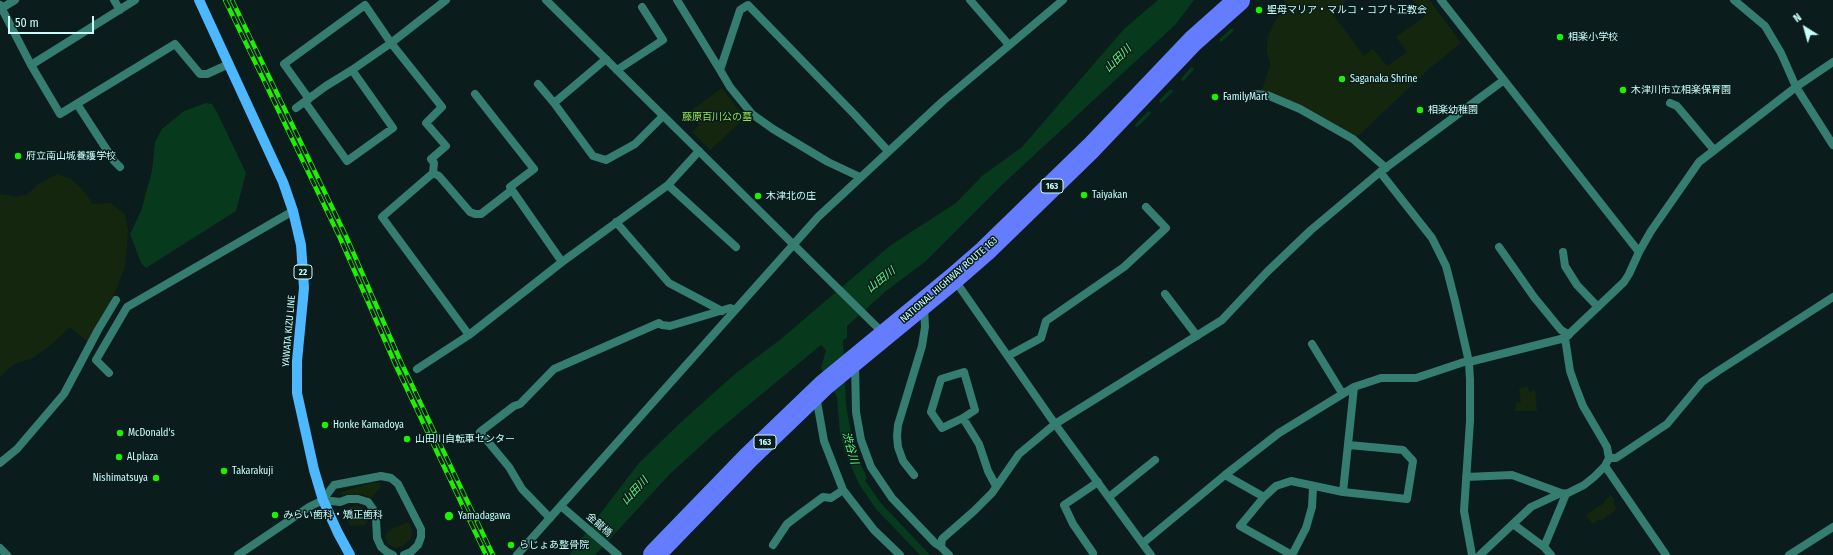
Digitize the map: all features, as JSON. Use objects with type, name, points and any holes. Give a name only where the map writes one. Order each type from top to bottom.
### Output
[{"type":"highway","name":"NATIONAL HIGHWAY ROUTE 163","points":[[654,555],[819,389],[854,359],[877,328],[924,303],[985,251],[1086,153],[1193,41],[1239,0]]},
{"type":"main road","name":"YAWATA KIZU LINE","points":[[199,0],[284,182],[293,211],[301,245],[304,288],[297,361],[297,393],[314,470],[323,500],[350,555]]},
{"type":"street","points":[[15,0],[1,7],[31,65],[60,114],[175,44],[200,74],[207,74],[229,64]]},
{"type":"street","points":[[114,0],[120,10]]},
{"type":"street","points":[[31,65],[135,0]]},
{"type":"street","points":[[296,108],[326,86],[391,43],[446,0]]},
{"type":"street","points":[[546,0],[831,280],[877,328]]},
{"type":"street","points":[[677,0],[730,87],[752,114],[789,140],[828,162],[860,177]]},
{"type":"street","points":[[970,0],[1009,45]]},
{"type":"street","points":[[517,555],[550,518],[563,508],[793,244],[860,177],[943,101],[1063,0]]},
{"type":"street","points":[[1441,0],[1639,252]]},
{"type":"street","points":[[1734,0],[1765,26],[1781,53],[1796,87],[1833,145]]},
{"type":"street","points":[[352,70],[393,128],[347,161],[284,64],[365,5],[391,43],[442,107],[426,123],[446,146],[431,159],[434,163],[434,173],[382,217],[469,334]]},
{"type":"street","points":[[720,70],[730,44],[738,13],[748,5],[888,151]]},
{"type":"street","points":[[617,70],[663,40],[642,8]]},
{"type":"street","points":[[554,103],[606,59]]},
{"type":"street","points":[[1143,543],[1279,433],[1354,387],[1381,378],[1416,378],[1464,362],[1567,337],[1624,282],[1651,231],[1699,162],[1796,87],[1833,62]]},
{"type":"street","points":[[942,547],[942,539],[974,511],[996,486],[1019,454],[1055,424],[1222,320],[1267,272],[1311,230],[1383,170],[1504,80]]},
{"type":"street","points":[[538,84],[593,156],[606,160],[635,144],[663,116]]},
{"type":"street","points":[[476,94],[534,169],[510,186],[562,262]]},
{"type":"street","points":[[1255,94],[1268,95],[1300,109],[1353,139],[1383,170],[1432,238],[1446,266],[1469,362],[1470,421],[1464,510],[1472,555]]},
{"type":"street","points":[[1670,103],[1677,106],[1714,150]]},
{"type":"street","points":[[77,104],[114,161],[120,167]]},
{"type":"street","points":[[417,370],[469,334],[562,262],[668,185],[698,151]]},
{"type":"street","points":[[434,173],[439,176],[470,212],[475,214],[480,214],[512,190]]},
{"type":"street","points":[[668,185],[736,247]]},
{"type":"street","points":[[1008,356],[1041,338],[1046,321],[1124,267],[1166,228],[1146,207]]},
{"type":"street","points":[[109,373],[96,360],[127,307],[293,211]]},
{"type":"street","points":[[616,222],[669,283],[722,311]]},
{"type":"street","points":[[1499,247],[1534,297],[1567,337],[1570,371],[1583,406],[1606,447],[1607,462],[1666,555]]},
{"type":"street","points":[[1562,252],[1565,266],[1577,285],[1598,307]]},
{"type":"street","points":[[954,278],[1055,424],[1151,555]]},
{"type":"street","points":[[1165,294],[1197,336]]},
{"type":"street","points":[[1480,555],[1522,515],[1537,503],[1584,485],[1594,477],[1607,462],[1616,458],[1667,424],[1702,382],[1718,370],[1833,297]]},
{"type":"street","points":[[0,463],[16,449],[64,394],[98,330],[116,300]]},
{"type":"street","points":[[914,475],[903,461],[898,447],[897,436],[898,425],[922,346],[925,327],[924,303]]},
{"type":"street","points":[[550,518],[522,489],[509,467],[480,432],[514,406],[520,404],[554,369],[659,323],[670,326],[730,308],[735,310]]},
{"type":"street","points":[[1312,344],[1342,393]]},
{"type":"street","points":[[854,359],[856,412],[861,440],[871,466],[892,498],[935,543],[942,547],[949,555]]},
{"type":"street","points":[[964,372],[975,410],[963,418],[942,428],[931,412],[941,379],[964,372]]},
{"type":"street","points":[[1343,492],[1354,387]]},
{"type":"street","points":[[819,389],[824,440],[842,490],[874,530],[900,555]]},
{"type":"street","points":[[963,418],[979,444],[988,471],[996,486]]},
{"type":"street","points":[[1312,487],[1312,507],[1306,528],[1292,555],[1240,526],[1276,486],[1291,481],[1312,487],[1343,492],[1407,499],[1413,461],[1403,450],[1349,445]]},
{"type":"street","points":[[1109,497],[1155,460]]},
{"type":"street","points":[[1226,475],[1264,498]]},
{"type":"street","points":[[1466,477],[1512,475],[1564,493]]},
{"type":"street","points":[[238,555],[309,507],[323,500],[334,485],[381,476],[391,478],[398,484],[405,494],[421,529],[421,537],[418,545],[404,555]]},
{"type":"street","points":[[1093,553],[1073,524],[1064,505],[1098,482]]},
{"type":"street","points":[[773,545],[787,524],[823,497],[831,498],[842,490]]},
{"type":"street","points":[[1544,547],[1564,493]]},
{"type":"street","points":[[323,500],[340,502],[358,499],[368,502],[376,519],[377,538],[381,547],[394,555]]},
{"type":"street","name":"金龍橋","points":[[563,508],[618,555]]},
{"type":"street","points":[[1514,524],[1544,547],[1551,555]]},
{"type":"street","points":[[1789,555],[1833,527]]},
{"type":"street","points":[[0,548],[7,555]]},
{"type":"green space","name":"Saganaka Shrine","points":[[1284,0],[1347,0],[1332,13],[1364,56],[1373,49],[1387,66],[1407,52],[1396,37],[1425,16],[1413,0],[1429,0],[1461,43],[1430,68],[1356,138],[1306,109],[1262,90],[1270,65],[1267,52],[1267,39],[1274,23],[1284,7]]},
{"type":"green space","name":"藤原百川公の墓","points":[[722,88],[746,117],[710,150],[692,132],[699,125],[689,112]]},
{"type":"green space","points":[[58,174],[71,179],[81,188],[93,204],[110,203],[125,214],[128,231],[125,267],[114,295],[88,342],[70,327],[51,345],[31,359],[14,364],[0,377],[0,194],[17,197],[28,194],[38,184]]},
{"type":"green space","points":[[1528,386],[1529,392],[1535,390],[1537,411],[1515,411],[1516,403],[1521,402],[1519,389]]},
{"type":"green space","points":[[371,483],[381,483],[380,488],[371,498],[362,494],[342,495],[341,492]]},
{"type":"green space","points":[[1611,495],[1615,500],[1613,502],[1617,509],[1601,521],[1600,519],[1593,524],[1586,515],[1604,503],[1604,501]]},
{"type":"green space","points":[[358,506],[364,509],[367,514],[367,522],[365,525],[350,526],[345,514],[346,508]]},
{"type":"green space","points":[[407,522],[410,523],[411,527],[412,534],[410,540],[401,547],[396,548],[388,544],[385,538],[386,534],[390,530]]},
{"type":"water","points":[[1158,0],[1194,0],[1176,24],[1004,183],[926,261],[886,291],[847,326],[847,338],[843,340],[846,405],[854,449],[867,478],[865,480],[880,502],[930,555],[920,555],[876,509],[859,484],[845,452],[840,434],[837,397],[821,368],[826,350],[821,345],[715,433],[670,474],[595,555],[569,555],[638,464],[679,424],[736,373],[781,339],[891,245],[956,203],[982,176],[1022,147],[1124,29]]},
{"type":"water","points":[[206,103],[212,104],[217,112],[246,173],[236,211],[146,268],[141,263],[130,234],[141,211],[152,171],[155,142],[162,129],[184,111]]},
{"type":"waterway","points":[[1221,40],[1232,30]]},
{"type":"waterway","points":[[1183,79],[1192,69]]},
{"type":"waterway","points":[[1161,101],[1171,91]]},
{"type":"waterway","points":[[1137,125],[1149,113]]},
{"type":"railway","points":[[225,0],[340,238],[396,366],[486,555]]},
{"type":"railway","points":[[232,0],[346,236],[401,362],[493,555]]},
{"type":"place","name":"聖母マリア・マルコ・コプト正教会","points":[[1259,10]]},
{"type":"place","name":"相楽小学校","points":[[1560,37]]},
{"type":"place","name":"Saganaka Shrine","points":[[1342,79]]},
{"type":"place","name":"木津川市立相楽保育園","points":[[1623,90]]},
{"type":"place","name":"FamilyMart","points":[[1215,97]]},
{"type":"place","name":"相楽幼稚園","points":[[1420,110]]},
{"type":"place","name":"府立南山城養護学校","points":[[18,156]]},
{"type":"place","name":"Taiyakan","points":[[1084,195]]},
{"type":"place","name":"木津北の庄","points":[[758,196]]},
{"type":"place","name":"Honke Kamadoya","points":[[325,425]]},
{"type":"place","name":"McDonald's","points":[[120,433]]},
{"type":"place","name":"山田川自転車センター","points":[[407,439]]},
{"type":"place","name":"ALplaza","points":[[119,457]]},
{"type":"place","name":"Takarakuji","points":[[224,471]]},
{"type":"place","name":"Nishimatsuya","points":[[156,478]]},
{"type":"place","name":"みらい歯科・矯正歯科","points":[[275,515]]},
{"type":"place","name":"Yamadagawa","points":[[449,516]]},
{"type":"place","name":"らじょあ整骨院","points":[[511,545]]},
{"type":"water label","name":"山田川","points":[[1118,59]]},
{"type":"water label","name":"山田川","points":[[881,280]]},
{"type":"water label","name":"渋谷川","points":[[850,448]]},
{"type":"water label","name":"山田川","points":[[635,491]]}]
